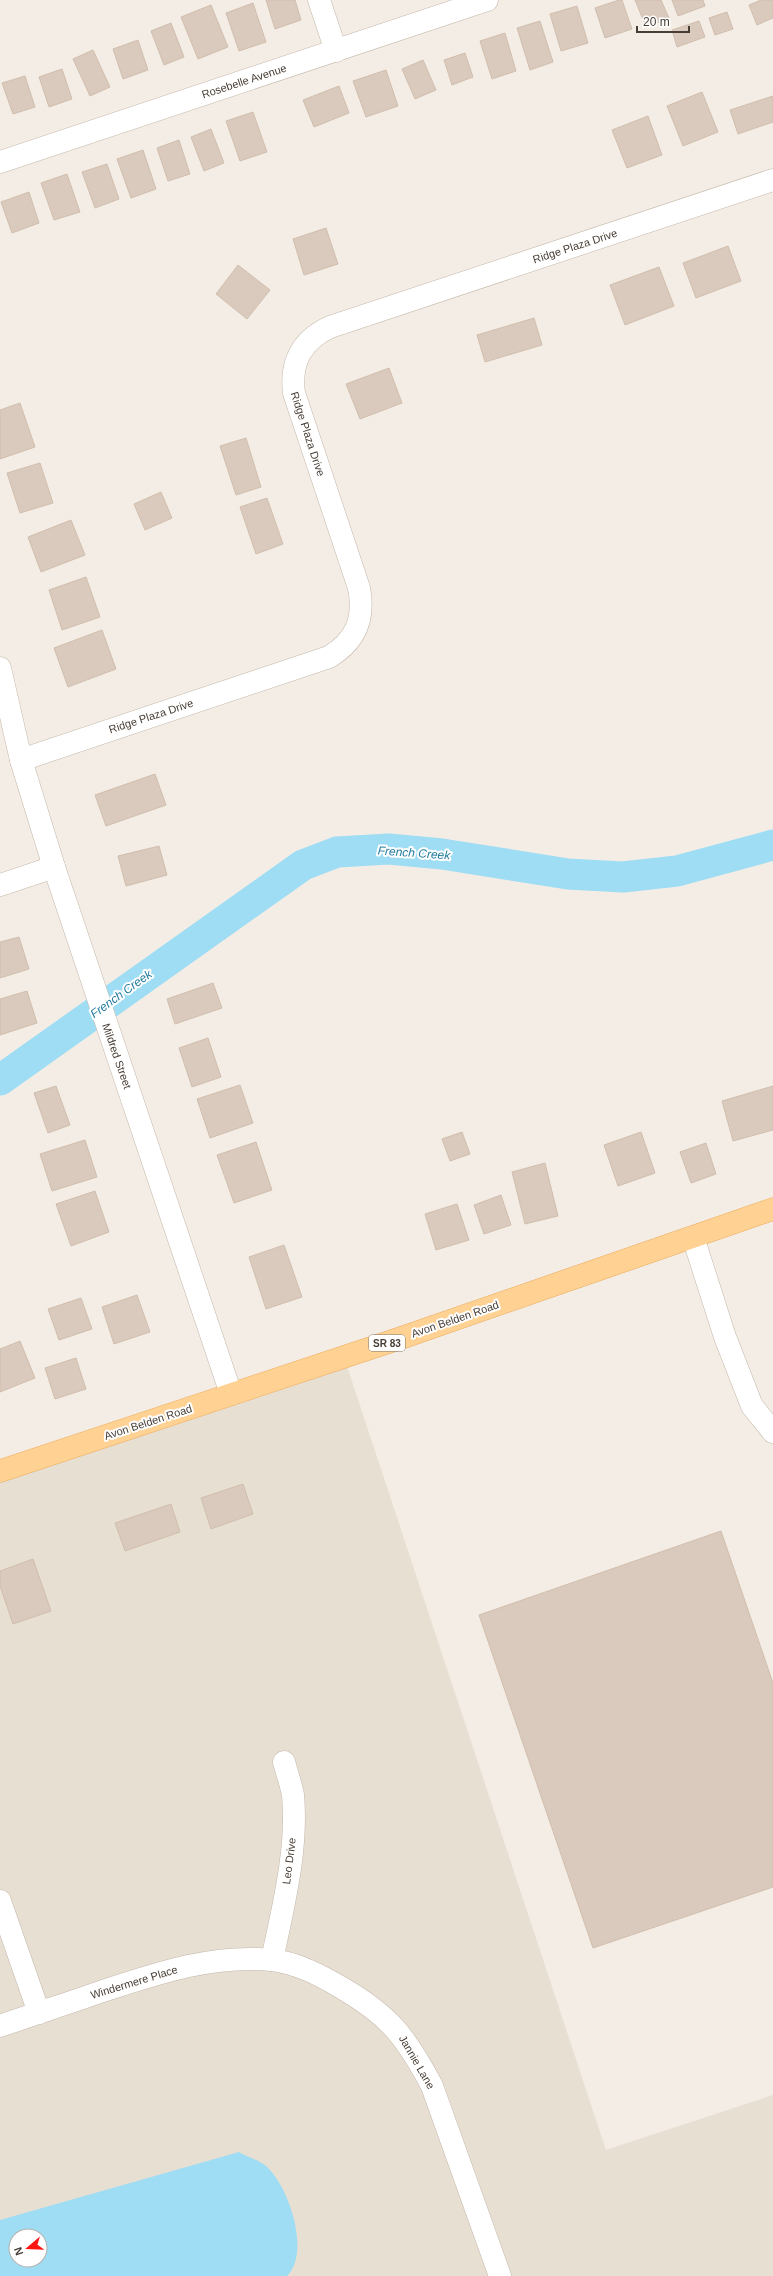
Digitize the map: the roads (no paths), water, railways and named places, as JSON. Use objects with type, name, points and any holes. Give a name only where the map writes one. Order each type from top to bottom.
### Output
[{"type":"main road","name":"Avon Belden Road","points":[[0,1471],[231,1394],[773,1209]]},
{"type":"street","points":[[319,0],[336,51]]},
{"type":"street","name":"Rosebelle Avenue","points":[[0,162],[487,0]]},
{"type":"street","name":"Ridge Plaza Drive","points":[[21,760],[329,657],[341,649],[351,639],[361,617],[362,602],[359,588],[294,392],[292,378],[294,364],[300,350],[310,339],[330,327],[773,180]]},
{"type":"street","name":"Mildred Street","points":[[0,668],[21,760],[54,867],[231,1394]]},
{"type":"street","points":[[0,885],[54,867]]},
{"type":"street","points":[[693,1237],[725,1337],[752,1406],[773,1432]]},
{"type":"street","name":"Leo Drive","points":[[272,1960],[287,1888],[293,1828],[293,1794],[284,1762]]},
{"type":"street","points":[[0,1901],[39,2012]]},
{"type":"street","name":"Windermere Place","points":[[0,2026],[159,1973],[193,1964],[234,1960],[272,1960]]},
{"type":"street","name":"Jannie Lane","points":[[272,1960],[300,1967],[324,1978],[379,2012],[400,2032],[416,2056],[432,2086],[500,2276]]},
{"type":"water","points":[[239,2152],[266,2166],[274,2176],[282,2188],[289,2204],[297,2236],[297,2252],[294,2265],[287,2276],[0,2276],[0,2220]]},
{"type":"waterway","name":"French Creek","points":[[0,1080],[303,865],[337,852],[389,849],[442,854],[568,874],[623,877],[677,871],[773,845]]}]
